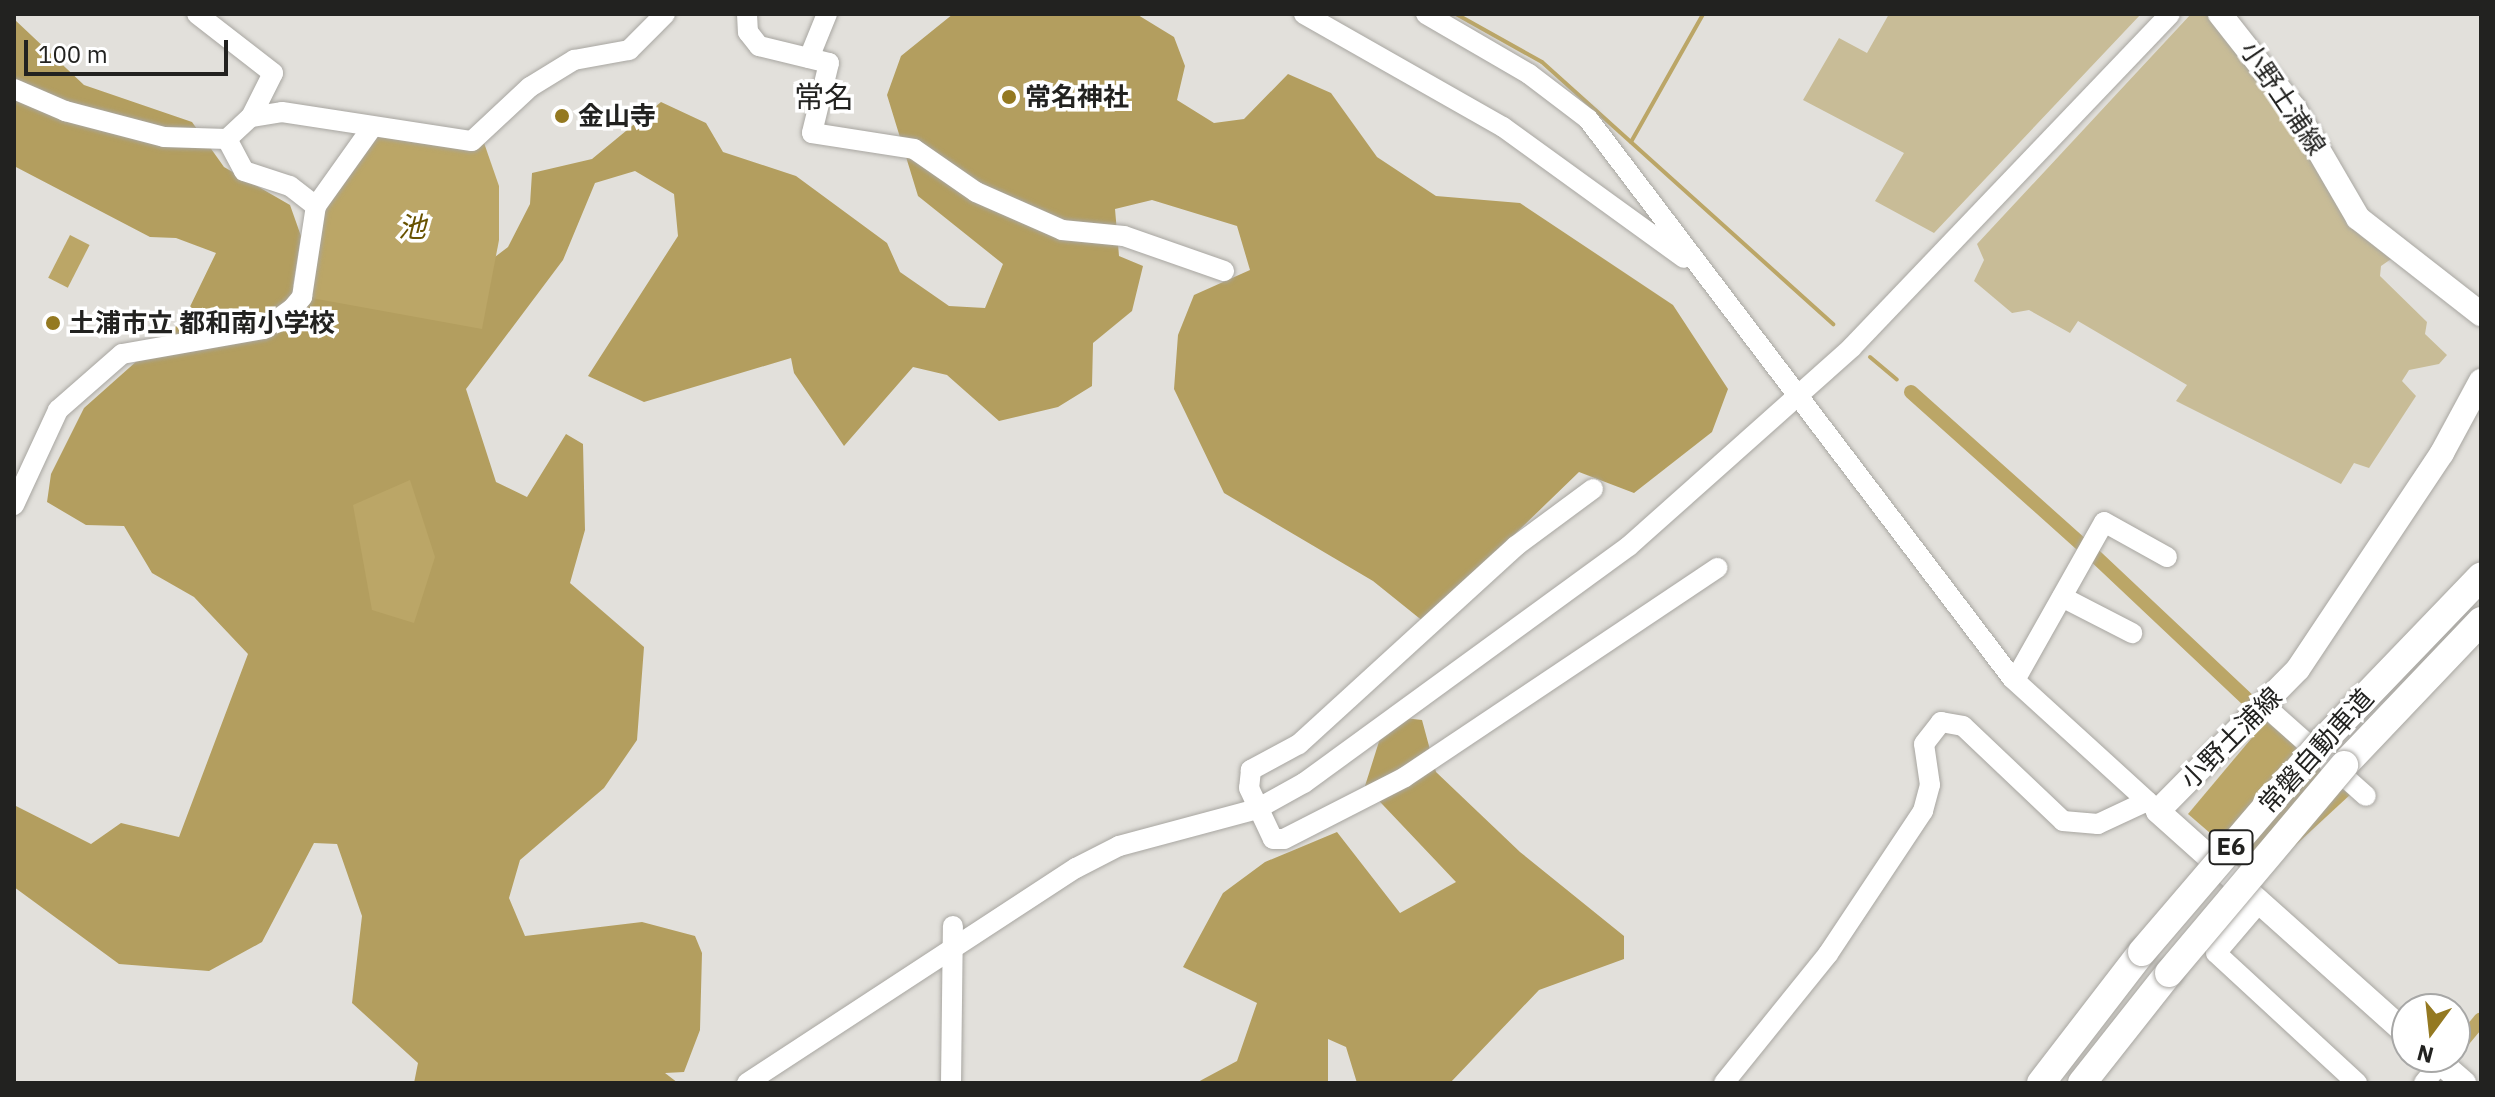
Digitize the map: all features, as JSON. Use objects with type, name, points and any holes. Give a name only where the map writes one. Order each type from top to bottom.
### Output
[{"type":"highway","name":"常磐自動車道","points":[[2041,1083],[2142,952],[2321,743],[2481,577]]},
{"type":"highway","name":"常磐自動車道","points":[[2082,1083],[2169,973],[2344,765],[2481,621]]},
{"type":"main road","name":"小野土浦線","points":[[2220,14],[2294,108],[2358,218],[2481,314]]},
{"type":"main road","name":"小野土浦線","points":[[2391,1020],[2257,905],[2152,806],[2265,706],[2343,606],[2481,381]]},
{"type":"street","points":[[14,89],[65,111],[164,137],[227,139],[251,117],[273,73],[197,14]]},
{"type":"street","points":[[251,117],[282,112],[371,129],[472,141],[530,87],[574,60],[629,50],[665,14]]},
{"type":"street","points":[[747,14],[748,32],[759,46],[829,63],[812,133],[914,149],[976,192],[1062,230],[1124,236],[1224,271]]},
{"type":"street","points":[[809,58],[827,14]]},
{"type":"street","points":[[1304,14],[1503,127],[1697,268]]},
{"type":"street","points":[[1426,14],[1529,74],[1588,119],[1797,400],[2015,680],[2152,806],[2098,824],[2063,821],[1963,726],[1941,722],[1924,744],[1930,785],[1923,811],[1828,954],[1724,1083]]},
{"type":"street","points":[[747,1083],[949,949],[1119,846],[1257,809],[1333,764],[1629,546],[1797,400],[2170,14]]},
{"type":"street","points":[[14,505],[58,410],[122,354],[254,332],[292,309],[302,297],[316,206],[371,129]]},
{"type":"street","points":[[227,139],[244,171],[290,186],[316,206]]},
{"type":"street","points":[[1593,489],[1516,546],[1299,744],[1251,770],[1247,778],[1267,832],[1284,839],[1405,777],[1717,568]]},
{"type":"street","points":[[2015,680],[2104,522],[2167,557]]},
{"type":"street","points":[[2062,597],[2132,633]]},
{"type":"street","points":[[2265,706],[2366,796]]},
{"type":"street","points":[[2257,905],[2216,953],[2357,1083]]},
{"type":"street","points":[[951,1083],[955,1027],[949,949],[953,926]]},
{"type":"shaded area","points":[[953,14],[1138,15],[1174,37],[1185,66],[1177,100],[1214,123],[1244,119],[1288,74],[1331,93],[1377,157],[1436,196],[1520,203],[1673,305],[1728,389],[1712,432],[1634,493],[1579,472],[1424,622],[1373,581],[1224,493],[1174,389],[1178,335],[1194,295],[1250,270],[1237,226],[1152,200],[1115,209],[1119,256],[1143,266],[1132,311],[1093,343],[1092,386],[1058,407],[999,421],[947,375],[913,367],[844,446],[794,373],[791,358],[644,402],[588,376],[678,236],[674,194],[635,171],[595,183],[563,260],[466,389],[496,482],[527,497],[566,434],[583,444],[585,530],[570,583],[644,647],[637,740],[604,788],[520,860],[509,898],[525,936],[642,922],[695,936],[702,953],[700,1030],[684,1072],[665,1073],[678,1083],[414,1083],[418,1063],[352,1003],[362,916],[337,844],[314,843],[262,942],[209,971],[119,964],[14,887],[14,805],[91,844],[121,823],[179,837],[248,654],[194,597],[152,573],[124,526],[86,525],[47,502],[51,474],[84,408],[184,319],[216,253],[176,238],[150,237],[14,166],[14,19],[84,85],[192,122],[224,167],[290,205],[301,236],[293,286],[358,295],[457,286],[508,247],[530,204],[532,173],[592,159],[661,102],[706,123],[723,152],[796,176],[887,243],[900,272],[949,306],[985,308],[1003,264],[918,196],[887,95],[901,56]]},
{"type":"shaded area","points":[[1889,14],[2141,14],[1934,233],[1875,201],[1904,153],[1803,100],[1839,38],[1867,53]]},
{"type":"shaded area","points":[[2191,14],[2206,14],[2230,32],[2281,99],[2346,216],[2361,236],[2394,257],[2381,266],[2380,276],[2427,322],[2425,334],[2447,355],[2439,364],[2409,370],[2402,381],[2416,396],[2369,468],[2354,463],[2341,484],[2176,401],[2187,385],[2078,321],[2070,333],[2029,310],[2012,313],[1974,281],[1984,260],[1977,244]]},
{"type":"shaded area","points":[[1387,716],[1422,720],[1436,772],[1520,852],[1624,936],[1624,959],[1539,990],[1450,1083],[1357,1083],[1346,1047],[1328,1039],[1328,1083],[1196,1083],[1237,1061],[1257,1003],[1183,967],[1223,893],[1265,862],[1337,832],[1400,913],[1456,882],[1365,786]]},
{"type":"water","name":"池","points":[[371,132],[483,140],[499,186],[499,240],[482,329],[306,297],[320,207]]},
{"type":"water","points":[[70,235],[90,245],[68,288],[48,278]]},
{"type":"water","points":[[410,480],[435,557],[414,623],[372,610],[353,505]]},
{"type":"water","points":[[2266,721],[2352,793],[2261,877],[2188,814]]},
{"type":"waterway","points":[[1456,14],[1542,62],[1833,324]]},
{"type":"waterway","points":[[1631,142],[1703,14]]},
{"type":"waterway","points":[[1870,357],[1897,380]]},
{"type":"waterway","points":[[1911,392],[2081,544]]},
{"type":"waterway","points":[[2094,555],[2251,703]]},
{"type":"waterway","points":[[2471,1031],[2481,1019]]},
{"type":"place","name":"常名神社","points":[[1009,97]]},
{"type":"place","name":"金山寺","points":[[562,116]]},
{"type":"place","name":"土浦市立 都和南小学校","points":[[53,323]]},
{"type":"district","name":"常名","points":[[824,97]]}]
